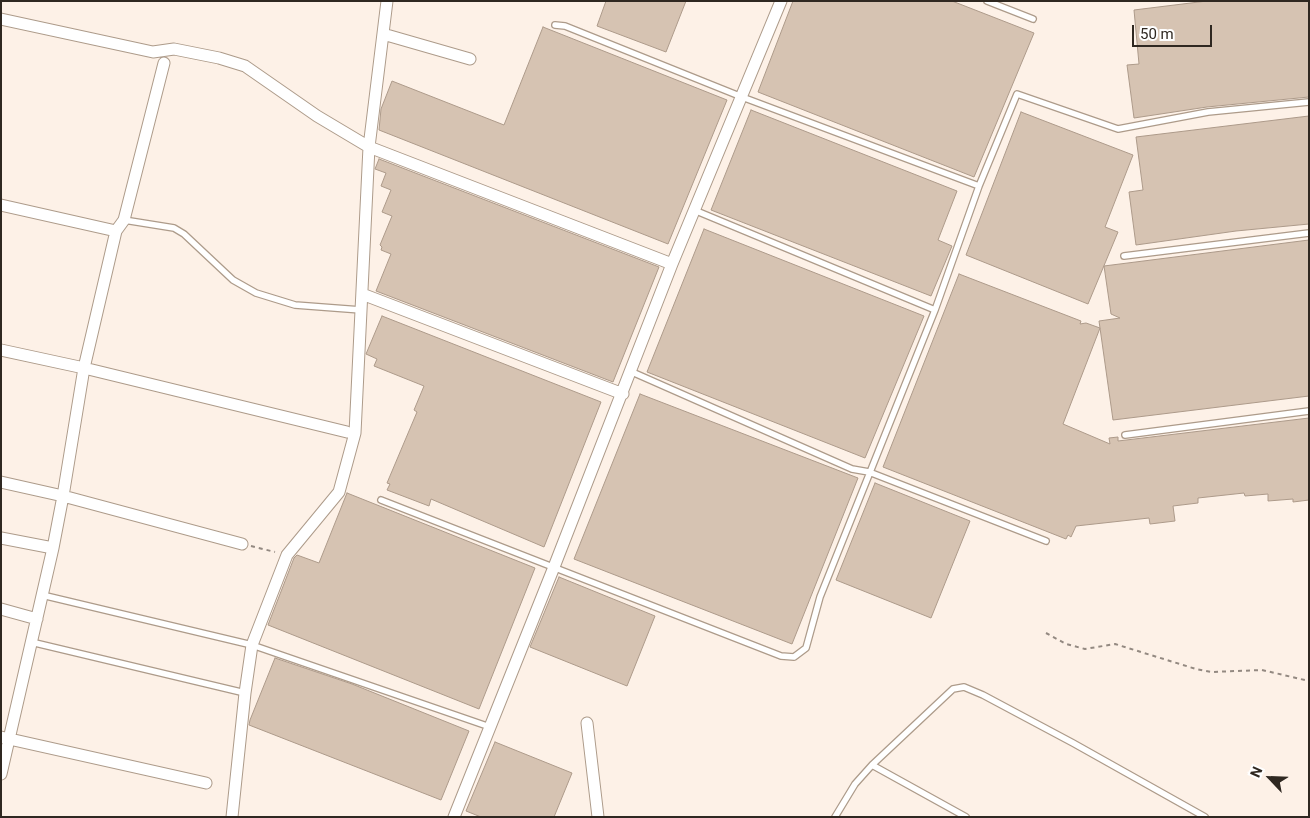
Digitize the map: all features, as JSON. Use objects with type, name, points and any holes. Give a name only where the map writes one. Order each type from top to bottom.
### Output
[{"type":"street","points":[[232,817],[252,644],[287,556],[339,492],[355,434],[369,147],[387,1]]},
{"type":"street","points":[[454,817],[632,372],[672,264],[781,1]]},
{"type":"street","points":[[1,19],[153,52],[174,48],[245,66],[317,116],[369,147],[672,264]]},
{"type":"street","points":[[382,34],[470,59]]},
{"type":"street","points":[[1,774],[5,738],[37,619],[53,548],[84,368],[116,231],[124,220],[164,63]]},
{"type":"street","points":[[1,205],[116,231]]},
{"type":"street","points":[[362,294],[623,394]]},
{"type":"street","points":[[1,350],[84,368],[347,432]]},
{"type":"street","points":[[1,482],[63,496],[242,544]]},
{"type":"street","points":[[1,538],[53,548]]},
{"type":"street","points":[[1,609],[37,619]]},
{"type":"street","points":[[587,723],[598,817]]},
{"type":"street","points":[[5,738],[206,784]]},
{"type":"lane","points":[[987,1],[1032,19]]},
{"type":"lane","points":[[555,25],[565,26],[742,97],[979,186]]},
{"type":"lane","points":[[381,500],[781,656],[794,657],[806,648],[820,596],[934,310],[979,186],[1017,94],[1118,129],[1208,112],[1309,102]]},
{"type":"lane","points":[[694,210],[934,310]]},
{"type":"lane","points":[[124,220],[174,228],[184,234],[233,280],[256,293],[295,305],[361,310]]},
{"type":"lane","points":[[1124,256],[1309,233]]},
{"type":"lane","points":[[632,372],[852,469],[869,472],[1046,541]]},
{"type":"lane","points":[[1125,435],[1309,411]]},
{"type":"lane","points":[[42,595],[252,644],[490,727]]},
{"type":"lane","points":[[31,642],[245,693]]},
{"type":"lane","points":[[835,817],[855,784],[872,764],[954,689],[964,688],[1073,743],[1205,817]]},
{"type":"lane","points":[[872,764],[966,817]]},
{"type":"path","points":[[242,544],[287,556]]},
{"type":"path","points":[[1046,633],[1066,644],[1086,649],[1115,644],[1211,672],[1262,670],[1309,681]]},
{"type":"building","points":[[606,1],[686,1],[666,52],[597,26]]},
{"type":"building","points":[[793,1],[952,1],[1034,33],[974,177],[758,92]]},
{"type":"building","points":[[1207,1],[1309,1],[1309,97],[1207,107],[1134,118],[1127,65],[1139,64],[1134,10]]},
{"type":"building","points":[[543,27],[727,100],[668,244],[379,130],[381,109],[392,81],[504,125]]},
{"type":"building","points":[[751,110],[957,191],[938,240],[952,246],[931,296],[711,210]]},
{"type":"building","points":[[1021,112],[1133,155],[1105,227],[1118,232],[1088,304],[966,255]]},
{"type":"building","points":[[1309,116],[1309,224],[1236,231],[1136,245],[1129,192],[1143,190],[1136,137]]},
{"type":"building","points":[[379,159],[659,267],[613,382],[376,291],[391,254],[381,250],[382,247],[380,245],[392,216],[382,212],[391,190],[381,186],[386,173],[375,169]]},
{"type":"building","points":[[704,229],[924,316],[865,458],[647,372]]},
{"type":"building","points":[[1309,240],[1309,396],[1113,420],[1099,321],[1120,318],[1111,314],[1104,266]]},
{"type":"building","points":[[959,274],[1081,321],[1080,324],[1086,323],[1100,328],[1063,424],[1110,444],[1109,438],[1118,437],[1118,441],[1309,418],[1309,500],[1293,502],[1293,499],[1268,501],[1268,494],[1245,496],[1244,493],[1198,498],[1198,503],[1173,506],[1175,521],[1150,524],[1149,518],[1076,526],[1071,537],[1068,535],[1066,539],[883,467]]},
{"type":"building","points":[[382,316],[601,402],[544,547],[431,499],[429,506],[387,490],[390,484],[387,483],[417,412],[414,410],[424,386],[374,366],[377,359],[366,354]]},
{"type":"building","points":[[640,394],[858,478],[792,644],[574,559]]},
{"type":"building","points":[[875,483],[970,521],[931,618],[836,580]]},
{"type":"building","points":[[347,493],[535,568],[479,709],[268,625],[294,558],[297,555],[319,563]]},
{"type":"building","points":[[559,577],[655,616],[627,686],[530,647]]},
{"type":"building","points":[[275,658],[352,684],[469,731],[441,800],[249,725]]},
{"type":"building","points":[[495,742],[572,773],[554,817],[481,817],[466,811]]}]
